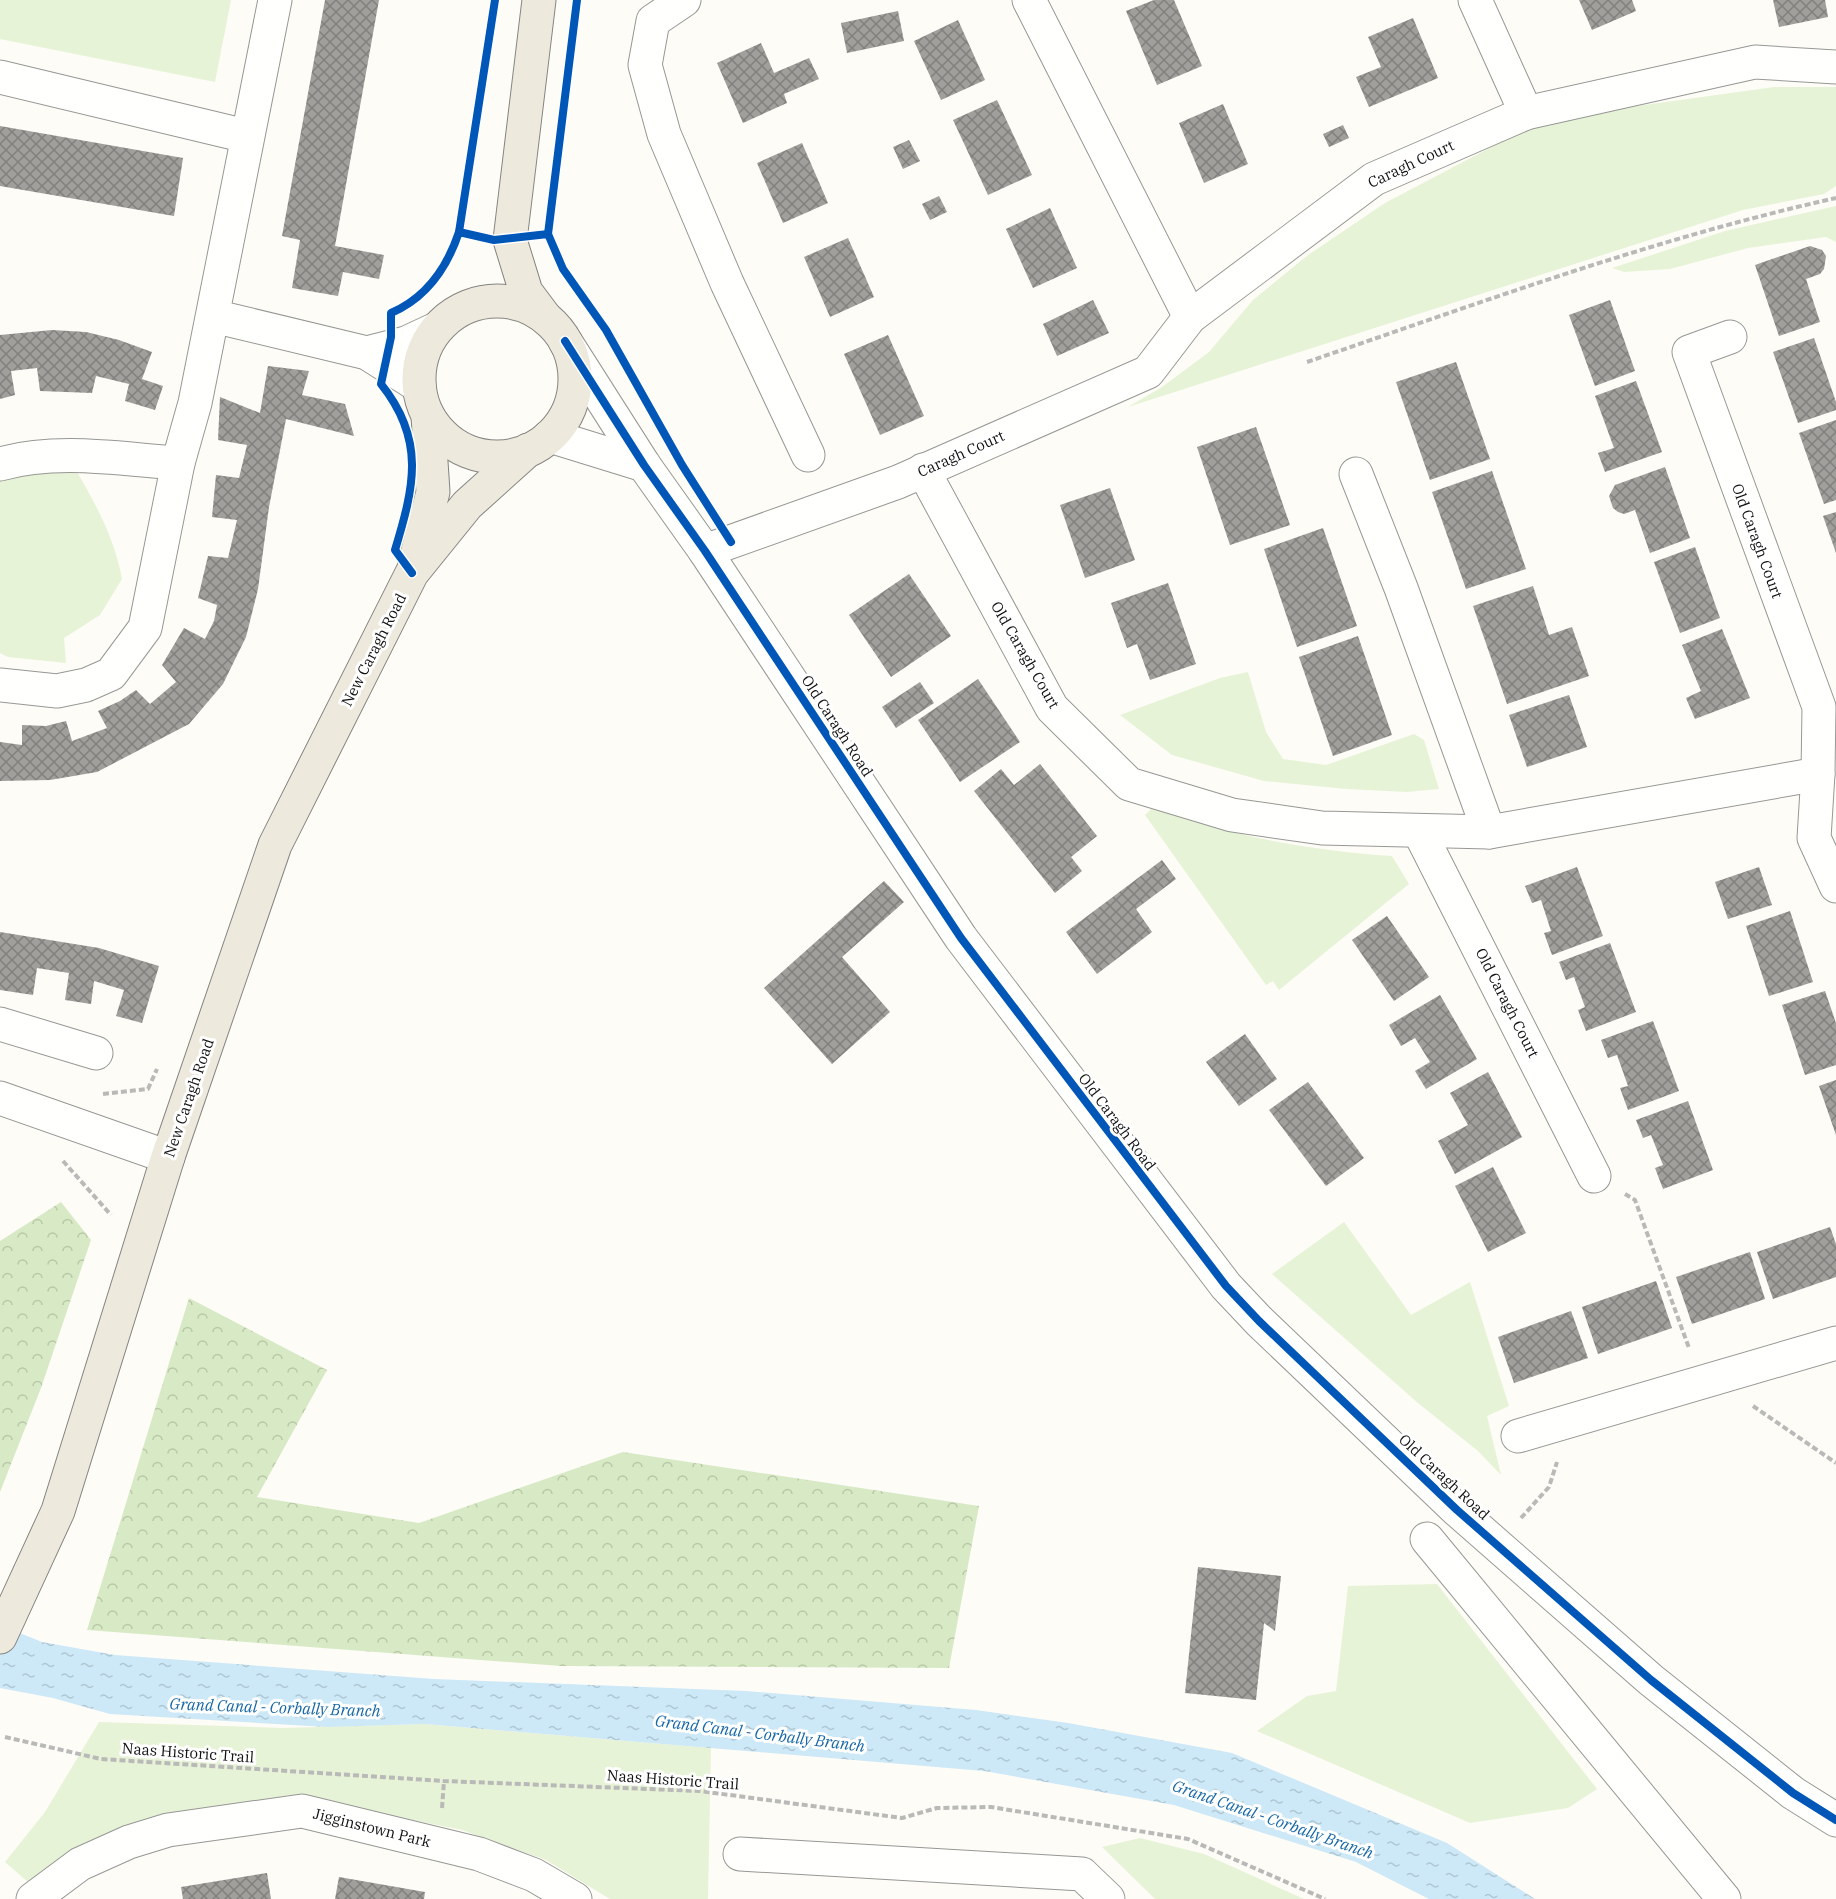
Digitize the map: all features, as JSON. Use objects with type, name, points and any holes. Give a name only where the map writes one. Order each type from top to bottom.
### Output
[{"type":"main road","points":[[539,0],[510,240],[526,292],[565,341]]},
{"type":"main road","points":[[447,320],[497,292],[516,261]]},
{"type":"main road","points":[[447,320],[479,302],[502,301],[524,305],[544,316]]},
{"type":"main road","name":"New Caragh Road","points":[[0,1637],[58,1511],[168,1157],[276,845],[412,573],[433,492],[420,366],[426,346],[447,320]]},
{"type":"main road","name":"New Caragh Road","points":[[412,573],[467,505],[539,443],[566,416],[574,391],[574,365],[565,341]]},
{"type":"main road","points":[[424,401],[442,434],[460,448],[483,456],[506,456],[539,443]]},
{"type":"street","points":[[0,685],[57,691],[86,685],[111,674],[145,628],[178,463],[195,403],[246,136],[275,0]]},
{"type":"street","points":[[684,0],[652,21],[645,65],[664,134],[727,283],[808,455]]},
{"type":"street","points":[[1029,0],[1190,317]]},
{"type":"street","points":[[1474,0],[1526,112]]},
{"type":"street","name":"Caragh Court","points":[[705,551],[898,482],[1148,372],[1190,317],[1374,179],[1526,112],[1755,62],[1836,67]]},
{"type":"street","points":[[0,77],[246,136]]},
{"type":"street","points":[[213,316],[367,353],[424,401]]},
{"type":"street","points":[[367,353],[406,343],[447,320]]},
{"type":"street","name":"Old Caragh Court","points":[[1730,337],[1689,352],[1819,707],[1814,838],[1836,886]]},
{"type":"street","name":"Old Caragh Road","points":[[565,341],[644,465],[705,551],[961,938],[1226,1286],[1259,1321],[1497,1545],[1651,1680],[1792,1793],[1836,1820]]},
{"type":"street","points":[[539,443],[644,465]]},
{"type":"street","points":[[0,464],[21,458],[54,455],[178,463]]},
{"type":"street","name":"Old Caragh Court","points":[[923,470],[1052,708],[1129,784],[1232,815],[1322,828],[1489,832],[1818,774]]},
{"type":"street","points":[[1356,474],[1401,588],[1489,832]]},
{"type":"street","name":"Old Caragh Court","points":[[1419,831],[1594,1176]]},
{"type":"street","points":[[0,1024],[96,1053]]},
{"type":"street","points":[[0,1098],[168,1157]]},
{"type":"street","points":[[1533,1431],[1836,1343]]},
{"type":"street","points":[[1427,1539],[1724,1899]]},
{"type":"street","name":"Jigginstown Park","points":[[33,1899],[80,1864],[129,1842],[168,1830],[302,1811],[479,1854],[534,1875],[575,1899]]},
{"type":"street","points":[[740,1854],[1082,1874],[1108,1899]]},
{"type":"path","points":[[1307,362],[1587,267],[1750,217],[1836,198]]},
{"type":"path","points":[[55,1159],[66,1162],[112,1213],[109,1224]]},
{"type":"path","points":[[1594,1176],[1635,1200],[1707,1381],[1836,1463]]},
{"type":"path","points":[[1497,1545],[1549,1487],[1557,1463],[1533,1431]]},
{"type":"green space","points":[[0,0],[231,0],[215,82],[0,39]]},
{"type":"green space","points":[[1774,87],[1836,87],[1836,186],[1824,194],[1743,210],[1128,407],[1162,387],[1209,352],[1253,300],[1308,255],[1385,203],[1518,133],[1571,118],[1637,106]]},
{"type":"green space","points":[[1836,206],[1836,242],[1826,237],[1748,248],[1670,269],[1624,272],[1612,268],[1725,231]]},
{"type":"green space","points":[[77,472],[104,524],[115,551],[122,579],[100,615],[64,638],[66,663],[8,657],[0,653],[0,474]]},
{"type":"green space","points":[[1248,672],[1266,732],[1283,759],[1326,765],[1414,734],[1424,740],[1439,789],[1407,792],[1264,781],[1172,755],[1120,715],[1220,678]]},
{"type":"green space","points":[[1153,807],[1241,834],[1300,846],[1392,856],[1409,884],[1279,990],[1273,981],[1266,985],[1145,815]]},
{"type":"green space","points":[[61,1202],[91,1240],[41,1388],[0,1492],[0,1241]]},
{"type":"green space","points":[[1344,1222],[1411,1315],[1470,1282],[1509,1406],[1487,1416],[1501,1475],[1478,1451],[1418,1403],[1272,1274]]},
{"type":"green space","points":[[189,1298],[327,1370],[257,1497],[419,1523],[623,1452],[979,1506],[949,1668],[561,1666],[87,1630]]},
{"type":"green space","points":[[1437,1584],[1597,1789],[1568,1808],[1470,1823],[1257,1731],[1307,1696],[1336,1691],[1348,1586]]},
{"type":"green space","points":[[99,1722],[283,1728],[425,1724],[711,1748],[708,1899],[610,1899],[546,1860],[462,1830],[388,1815],[167,1823],[37,1890],[5,1862],[45,1812]]},
{"type":"green space","points":[[1140,1838],[1204,1854],[1304,1899],[1155,1899],[1102,1847]]},
{"type":"water","name":"Grand Canal - Corbally Branch","points":[[0,1625],[42,1642],[115,1655],[434,1679],[746,1691],[976,1710],[1068,1723],[1232,1753],[1447,1843],[1535,1899],[1429,1899],[1356,1862],[1174,1805],[984,1771],[425,1724],[327,1727],[110,1714],[53,1698],[0,1688]]},
{"type":"building","points":[[325,0],[379,0],[335,246],[384,255],[379,279],[343,272],[338,296],[292,288],[300,240],[282,236]]},
{"type":"building","points":[[1154,0],[1174,0],[1202,66],[1157,85],[1126,11]]},
{"type":"building","points":[[1579,0],[1632,0],[1636,11],[1592,30]]},
{"type":"building","points":[[1773,0],[1825,0],[1828,17],[1779,27]]},
{"type":"building","points":[[898,11],[904,41],[847,53],[841,23]]},
{"type":"building","points":[[1413,18],[1438,78],[1369,107],[1356,77],[1381,67],[1368,37]]},
{"type":"building","points":[[958,20],[985,80],[941,100],[914,41]]},
{"type":"building","points":[[761,43],[774,73],[809,58],[819,79],[784,94],[787,103],[743,123],[717,63]]},
{"type":"building","points":[[997,100],[1032,175],[988,195],[953,120]]},
{"type":"building","points":[[1223,104],[1248,164],[1204,183],[1179,123]]},
{"type":"building","points":[[1343,125],[1349,138],[1329,147],[1323,134]]},
{"type":"building","points":[[0,126],[183,158],[174,216],[0,186]]},
{"type":"building","points":[[909,140],[920,161],[903,169],[893,147]]},
{"type":"building","points":[[802,143],[828,203],[783,223],[757,163]]},
{"type":"building","points":[[939,196],[947,212],[930,220],[922,204]]},
{"type":"building","points":[[1050,208],[1077,268],[1033,288],[1006,229]]},
{"type":"building","points":[[848,238],[874,297],[830,317],[804,257]]},
{"type":"building","points":[[1810,246],[1822,250],[1826,256],[1824,269],[1820,274],[1806,279],[1820,322],[1779,336],[1755,265]]},
{"type":"building","points":[[1093,300],[1109,333],[1057,356],[1043,324]]},
{"type":"building","points":[[1610,300],[1635,371],[1595,386],[1569,315]]},
{"type":"building","points":[[52,330],[86,332],[119,340],[152,352],[142,379],[163,386],[155,410],[125,401],[129,384],[96,376],[92,393],[40,391],[37,368],[11,371],[15,395],[0,399],[0,335]]},
{"type":"building","points":[[888,335],[924,416],[880,435],[844,354]]},
{"type":"building","points":[[1814,338],[1836,402],[1836,410],[1798,423],[1773,352]]},
{"type":"building","points":[[1456,362],[1490,459],[1430,480],[1396,382]]},
{"type":"building","points":[[268,366],[309,371],[302,395],[345,404],[354,436],[286,419],[269,507],[258,589],[246,637],[223,684],[189,724],[97,772],[50,780],[0,781],[0,742],[22,745],[22,725],[46,726],[66,721],[72,741],[107,728],[98,711],[120,701],[136,690],[150,704],[176,682],[162,665],[184,628],[205,639],[214,621],[217,605],[198,598],[208,556],[228,558],[237,520],[212,517],[216,475],[239,478],[247,445],[218,440],[220,397],[260,413]]},
{"type":"building","points":[[1636,381],[1662,452],[1605,472],[1598,453],[1614,448],[1595,396]]},
{"type":"building","points":[[1836,420],[1836,500],[1824,504],[1799,433]]},
{"type":"building","points":[[1256,427],[1290,525],[1230,545],[1197,447]]},
{"type":"building","points":[[1665,467],[1690,538],[1650,553],[1635,510],[1624,514],[1618,512],[1613,508],[1609,496],[1615,485]]},
{"type":"building","points":[[1492,471],[1526,569],[1466,589],[1432,492]]},
{"type":"building","points":[[1110,488],[1135,560],[1085,578],[1060,505]]},
{"type":"building","points":[[1836,512],[1836,553],[1823,516]]},
{"type":"building","points":[[1323,528],[1357,626],[1297,647],[1264,549]]},
{"type":"building","points":[[1695,547],[1720,618],[1680,633],[1654,562]]},
{"type":"building","points":[[909,574],[951,636],[891,677],[849,615]]},
{"type":"building","points":[[1168,583],[1196,664],[1150,680],[1137,644],[1127,648],[1111,603]]},
{"type":"building","points":[[1533,586],[1549,635],[1572,627],[1589,676],[1507,704],[1473,606]]},
{"type":"building","points":[[1722,629],[1750,698],[1695,719],[1686,698],[1701,691],[1682,645]]},
{"type":"building","points":[[1358,636],[1392,735],[1333,756],[1299,657]]},
{"type":"building","points":[[978,679],[1020,742],[960,782],[918,720]]},
{"type":"building","points":[[920,682],[934,703],[896,728],[882,707]]},
{"type":"building","points":[[1569,695],[1587,747],[1527,767],[1509,715]]},
{"type":"building","points":[[1040,764],[1097,836],[1071,857],[1082,871],[1055,893],[974,791],[1001,769],[1014,785]]},
{"type":"building","points":[[1162,860],[1176,879],[1136,909],[1152,932],[1097,974],[1066,932]]},
{"type":"building","points":[[1577,867],[1603,936],[1552,955],[1544,933],[1551,931],[1541,900],[1532,903],[1525,886]]},
{"type":"building","points":[[1759,867],[1772,905],[1728,919],[1715,882]]},
{"type":"building","points":[[884,881],[904,902],[842,957],[890,1012],[832,1064],[764,988]]},
{"type":"building","points":[[1790,911],[1813,982],[1769,996],[1746,926]]},
{"type":"building","points":[[1387,916],[1429,977],[1394,1001],[1352,940]]},
{"type":"building","points":[[0,932],[99,948],[159,966],[142,1023],[116,1016],[124,990],[94,981],[91,1004],[65,1000],[69,973],[37,968],[33,995],[0,990]]},
{"type":"building","points":[[1610,943],[1636,1012],[1586,1031],[1578,1010],[1585,1007],[1574,977],[1566,980],[1559,962]]},
{"type":"building","points":[[1825,991],[1836,1023],[1836,1065],[1805,1075],[1782,1005]]},
{"type":"building","points":[[1440,995],[1477,1059],[1426,1089],[1415,1071],[1430,1062],[1415,1038],[1401,1046],[1389,1025]]},
{"type":"building","points":[[1653,1021],[1679,1091],[1628,1110],[1620,1088],[1628,1086],[1617,1055],[1608,1058],[1601,1040]]},
{"type":"building","points":[[1245,1034],[1277,1079],[1239,1106],[1206,1062]]},
{"type":"building","points":[[1488,1072],[1522,1137],[1455,1174],[1438,1141],[1468,1125],[1450,1093]]},
{"type":"building","points":[[1836,1080],[1836,1135],[1819,1086]]},
{"type":"building","points":[[1308,1082],[1364,1158],[1326,1186],[1269,1110]]},
{"type":"building","points":[[1688,1101],[1713,1170],[1663,1189],[1655,1168],[1663,1165],[1651,1135],[1643,1138],[1636,1120]]},
{"type":"building","points":[[1493,1167],[1526,1233],[1488,1252],[1455,1186]]},
{"type":"building","points":[[1830,1227],[1836,1244],[1836,1277],[1773,1299],[1757,1252]]},
{"type":"building","points":[[1750,1252],[1765,1299],[1692,1324],[1676,1277]]},
{"type":"building","points":[[1656,1281],[1672,1328],[1598,1354],[1582,1307]]},
{"type":"building","points":[[1571,1311],[1588,1358],[1514,1383],[1498,1337]]},
{"type":"building","points":[[1198,1567],[1281,1576],[1275,1631],[1264,1623],[1256,1700],[1185,1693]]},
{"type":"building","points":[[267,1873],[271,1899],[183,1899],[181,1887]]},
{"type":"building","points":[[339,1877],[425,1892],[424,1899],[335,1899]]},
{"type":"cycle path","points":[[459,232],[495,0]]},
{"type":"cycle path","points":[[548,234],[577,0]]},
{"type":"cycle path","points":[[412,573],[395,550],[411,485],[410,445],[405,425],[381,384],[391,337],[391,313],[415,299],[434,280],[448,258],[459,232],[494,240],[548,234],[563,269],[606,330],[682,465],[731,542]]},
{"type":"cycle path","points":[[565,341],[644,465],[705,551],[961,938],[1226,1286],[1259,1321],[1457,1510],[1651,1680],[1793,1793],[1836,1820]]}]
